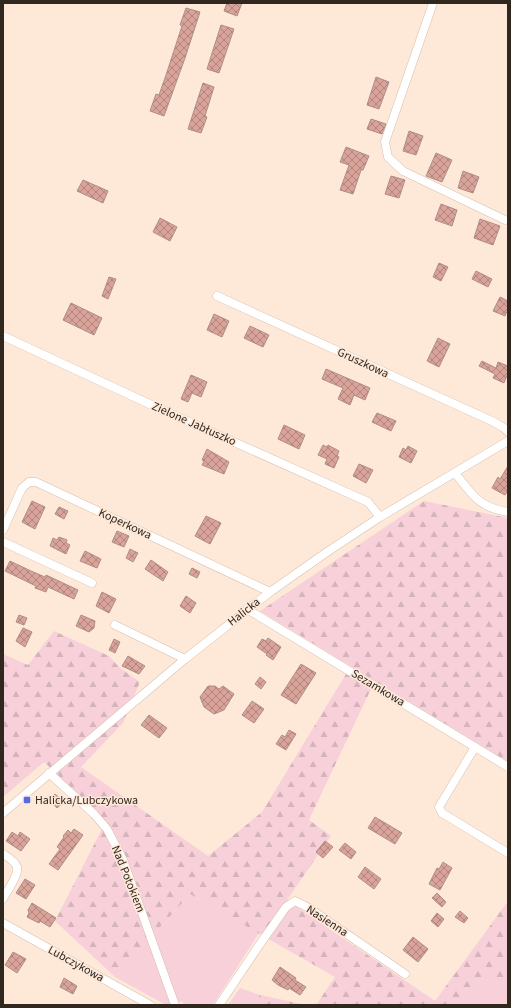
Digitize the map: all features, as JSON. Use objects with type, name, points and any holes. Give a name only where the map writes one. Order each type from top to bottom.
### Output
[{"type":"street","points":[[433,3],[385,142],[388,157],[403,171],[505,220]]},
{"type":"street","name":"Gruszkowa","points":[[217,296],[494,422],[508,432]]},
{"type":"street","name":"Zielone Jabłuszko","points":[[3,336],[158,408],[368,502],[380,517]]},
{"type":"street","name":"Halicka","points":[[3,813],[185,659],[270,592],[320,556],[380,517],[508,441]]},
{"type":"street","points":[[455,473],[476,499],[485,506],[498,511],[508,512]]},
{"type":"street","name":"Koperkowa","points":[[3,530],[6,515],[22,488],[29,482],[36,482],[270,592]]},
{"type":"street","points":[[3,542],[92,583]]},
{"type":"street","name":"Sezamkowa","points":[[247,609],[508,767]]},
{"type":"street","points":[[115,625],[185,659]]},
{"type":"street","points":[[475,746],[439,807],[442,813],[508,853]]},
{"type":"street","name":"Nad Potokiem","points":[[49,773],[94,814],[107,829],[123,860],[175,1005]]},
{"type":"street","points":[[3,854],[14,862],[17,868],[16,875],[3,899]]},
{"type":"street","name":"Nasienna","points":[[220,1005],[286,907],[295,901],[309,908],[405,974]]},
{"type":"street","name":"Lubczykowa","points":[[3,923],[150,1005]]},
{"type":"green space","points":[[424,501],[508,518],[508,762],[260,611]]},
{"type":"green space","points":[[54,631],[109,656],[119,667],[140,682],[123,723],[81,767],[208,856],[262,812],[346,674],[371,689],[309,820],[331,836],[287,900],[435,1001],[508,901],[508,988],[483,978],[457,1005],[316,1005],[335,977],[190,894],[115,977],[55,921],[106,821],[44,762],[3,797],[3,654],[28,665]]},
{"type":"green space","points":[[190,894],[259,933],[213,1005],[184,1005],[182,1001],[166,1005],[115,977]]},
{"type":"green space","points":[[483,978],[508,988],[508,1005],[457,1005]]},
{"type":"green space","points":[[240,988],[260,995],[252,1005],[228,1005]]},
{"type":"green space","points":[[260,995],[307,1005],[252,1005]]},
{"type":"building","points":[[227,3],[242,3],[237,16],[224,11]]},
{"type":"building","points":[[186,8],[200,12],[164,116],[150,111],[156,94],[159,95],[166,75],[182,26],[180,25]]},
{"type":"building","points":[[221,25],[234,29],[219,73],[207,69]]},
{"type":"building","points":[[376,77],[389,82],[379,109],[367,105]]},
{"type":"building","points":[[203,83],[214,87],[205,116],[207,117],[201,133],[188,129]]},
{"type":"building","points":[[371,119],[386,124],[382,134],[367,129]]},
{"type":"building","points":[[409,131],[423,136],[416,155],[403,151]]},
{"type":"building","points":[[346,147],[369,156],[363,170],[361,170],[353,194],[340,190],[349,165],[340,162]]},
{"type":"building","points":[[436,153],[452,160],[442,182],[426,176]]},
{"type":"building","points":[[463,171],[479,177],[473,193],[458,188]]},
{"type":"building","points":[[391,176],[405,180],[399,198],[385,194]]},
{"type":"building","points":[[83,180],[108,191],[103,203],[77,191]]},
{"type":"building","points":[[441,204],[457,210],[452,226],[435,220]]},
{"type":"building","points":[[160,218],[177,227],[170,241],[153,232]]},
{"type":"building","points":[[480,219],[500,226],[493,245],[474,238]]},
{"type":"building","points":[[439,263],[448,267],[441,281],[433,277]]},
{"type":"building","points":[[476,271],[492,279],[488,287],[472,279]]},
{"type":"building","points":[[109,277],[116,279],[108,299],[102,296]]},
{"type":"building","points":[[500,297],[508,301],[508,309],[505,316],[493,311]]},
{"type":"building","points":[[71,303],[102,318],[94,335],[63,320]]},
{"type":"building","points":[[214,314],[229,321],[222,337],[207,330]]},
{"type":"building","points":[[250,326],[269,335],[263,347],[244,338]]},
{"type":"building","points":[[438,338],[450,344],[439,367],[427,361]]},
{"type":"building","points":[[482,361],[496,368],[498,362],[508,366],[508,373],[504,383],[493,378],[495,374],[479,366]]},
{"type":"building","points":[[326,369],[370,388],[365,400],[354,395],[350,405],[338,399],[343,388],[322,379]]},
{"type":"building","points":[[191,375],[207,382],[201,397],[192,393],[188,402],[181,399]]},
{"type":"building","points":[[377,413],[396,421],[391,431],[372,422]]},
{"type":"building","points":[[284,425],[305,435],[299,449],[278,439]]},
{"type":"building","points":[[323,445],[327,447],[328,445],[339,451],[337,456],[339,457],[334,468],[325,464],[327,459],[318,455]]},
{"type":"building","points":[[408,446],[417,451],[411,463],[399,457],[403,448],[406,450]]},
{"type":"building","points":[[207,449],[229,462],[224,474],[202,465],[204,461],[202,460]]},
{"type":"building","points":[[359,464],[373,470],[366,483],[353,476]]},
{"type":"building","points":[[508,466],[508,490],[505,495],[492,488],[498,477],[500,479]]},
{"type":"building","points":[[32,501],[45,507],[35,529],[22,522]]},
{"type":"building","points":[[59,507],[68,511],[64,519],[55,514]]},
{"type":"building","points":[[206,516],[221,523],[210,544],[195,536]]},
{"type":"building","points":[[117,531],[129,536],[124,547],[112,542]]},
{"type":"building","points":[[59,537],[67,540],[66,543],[70,545],[66,554],[50,546],[53,538],[57,540]]},
{"type":"building","points":[[130,549],[138,553],[133,562],[126,558]]},
{"type":"building","points":[[85,551],[101,559],[97,568],[80,561]]},
{"type":"building","points":[[151,560],[168,572],[163,581],[145,569]]},
{"type":"building","points":[[10,561],[45,577],[46,575],[78,590],[74,599],[48,587],[46,592],[35,588],[36,586],[5,571]]},
{"type":"building","points":[[192,568],[200,572],[197,578],[189,574]]},
{"type":"building","points":[[102,592],[116,599],[109,613],[96,606]]},
{"type":"building","points":[[186,596],[196,603],[190,613],[180,606]]},
{"type":"building","points":[[19,615],[27,618],[24,625],[16,622]]},
{"type":"building","points":[[81,615],[95,621],[94,628],[89,632],[76,626]]},
{"type":"building","points":[[23,628],[32,632],[25,647],[16,641]]},
{"type":"building","points":[[268,638],[281,647],[273,660],[257,647],[262,639],[266,641]]},
{"type":"building","points":[[114,639],[120,642],[115,653],[109,650]]},
{"type":"building","points":[[128,656],[145,666],[139,674],[122,666]]},
{"type":"building","points":[[301,664],[316,673],[296,704],[281,695]]},
{"type":"building","points":[[260,677],[266,682],[261,689],[255,684]]},
{"type":"building","points":[[208,686],[215,686],[219,689],[223,686],[234,694],[224,710],[214,714],[204,707],[200,697]]},
{"type":"building","points":[[252,701],[264,709],[254,723],[242,715]]},
{"type":"building","points":[[149,715],[167,728],[159,738],[141,725]]},
{"type":"building","points":[[289,730],[296,734],[286,750],[276,744],[282,735],[285,737]]},
{"type":"building","points":[[55,794],[64,802],[57,808],[49,800]]},
{"type":"building","points":[[375,817],[402,833],[395,844],[368,828]]},
{"type":"building","points":[[74,829],[83,835],[58,870],[49,864],[60,849],[57,847],[64,837],[63,836],[68,830],[71,833]]},
{"type":"building","points":[[12,832],[18,836],[20,832],[30,839],[21,851],[6,841]]},
{"type":"building","points":[[325,841],[333,847],[323,858],[316,852]]},
{"type":"building","points":[[345,843],[356,852],[351,859],[339,850]]},
{"type":"building","points":[[443,862],[452,868],[440,890],[429,884],[437,868],[439,869]]},
{"type":"building","points":[[365,867],[381,879],[374,889],[358,877]]},
{"type":"building","points":[[25,879],[35,885],[26,899],[16,893]]},
{"type":"building","points":[[437,893],[446,902],[442,907],[432,898]]},
{"type":"building","points":[[32,903],[56,918],[50,927],[40,921],[39,923],[27,917],[29,913],[28,910]]},
{"type":"building","points":[[460,911],[468,918],[464,923],[455,917]]},
{"type":"building","points":[[437,913],[444,919],[438,927],[431,921]]},
{"type":"building","points":[[413,937],[428,949],[418,962],[403,950]]},
{"type":"building","points":[[13,952],[26,959],[17,973],[5,965]]},
{"type":"building","points":[[280,967],[306,987],[300,995],[289,988],[288,990],[278,985],[272,980]]},
{"type":"building","points":[[64,978],[77,986],[73,994],[60,987]]},
{"type":"place","name":"Halicka/Lubczykowa","points":[[27,800]]}]
